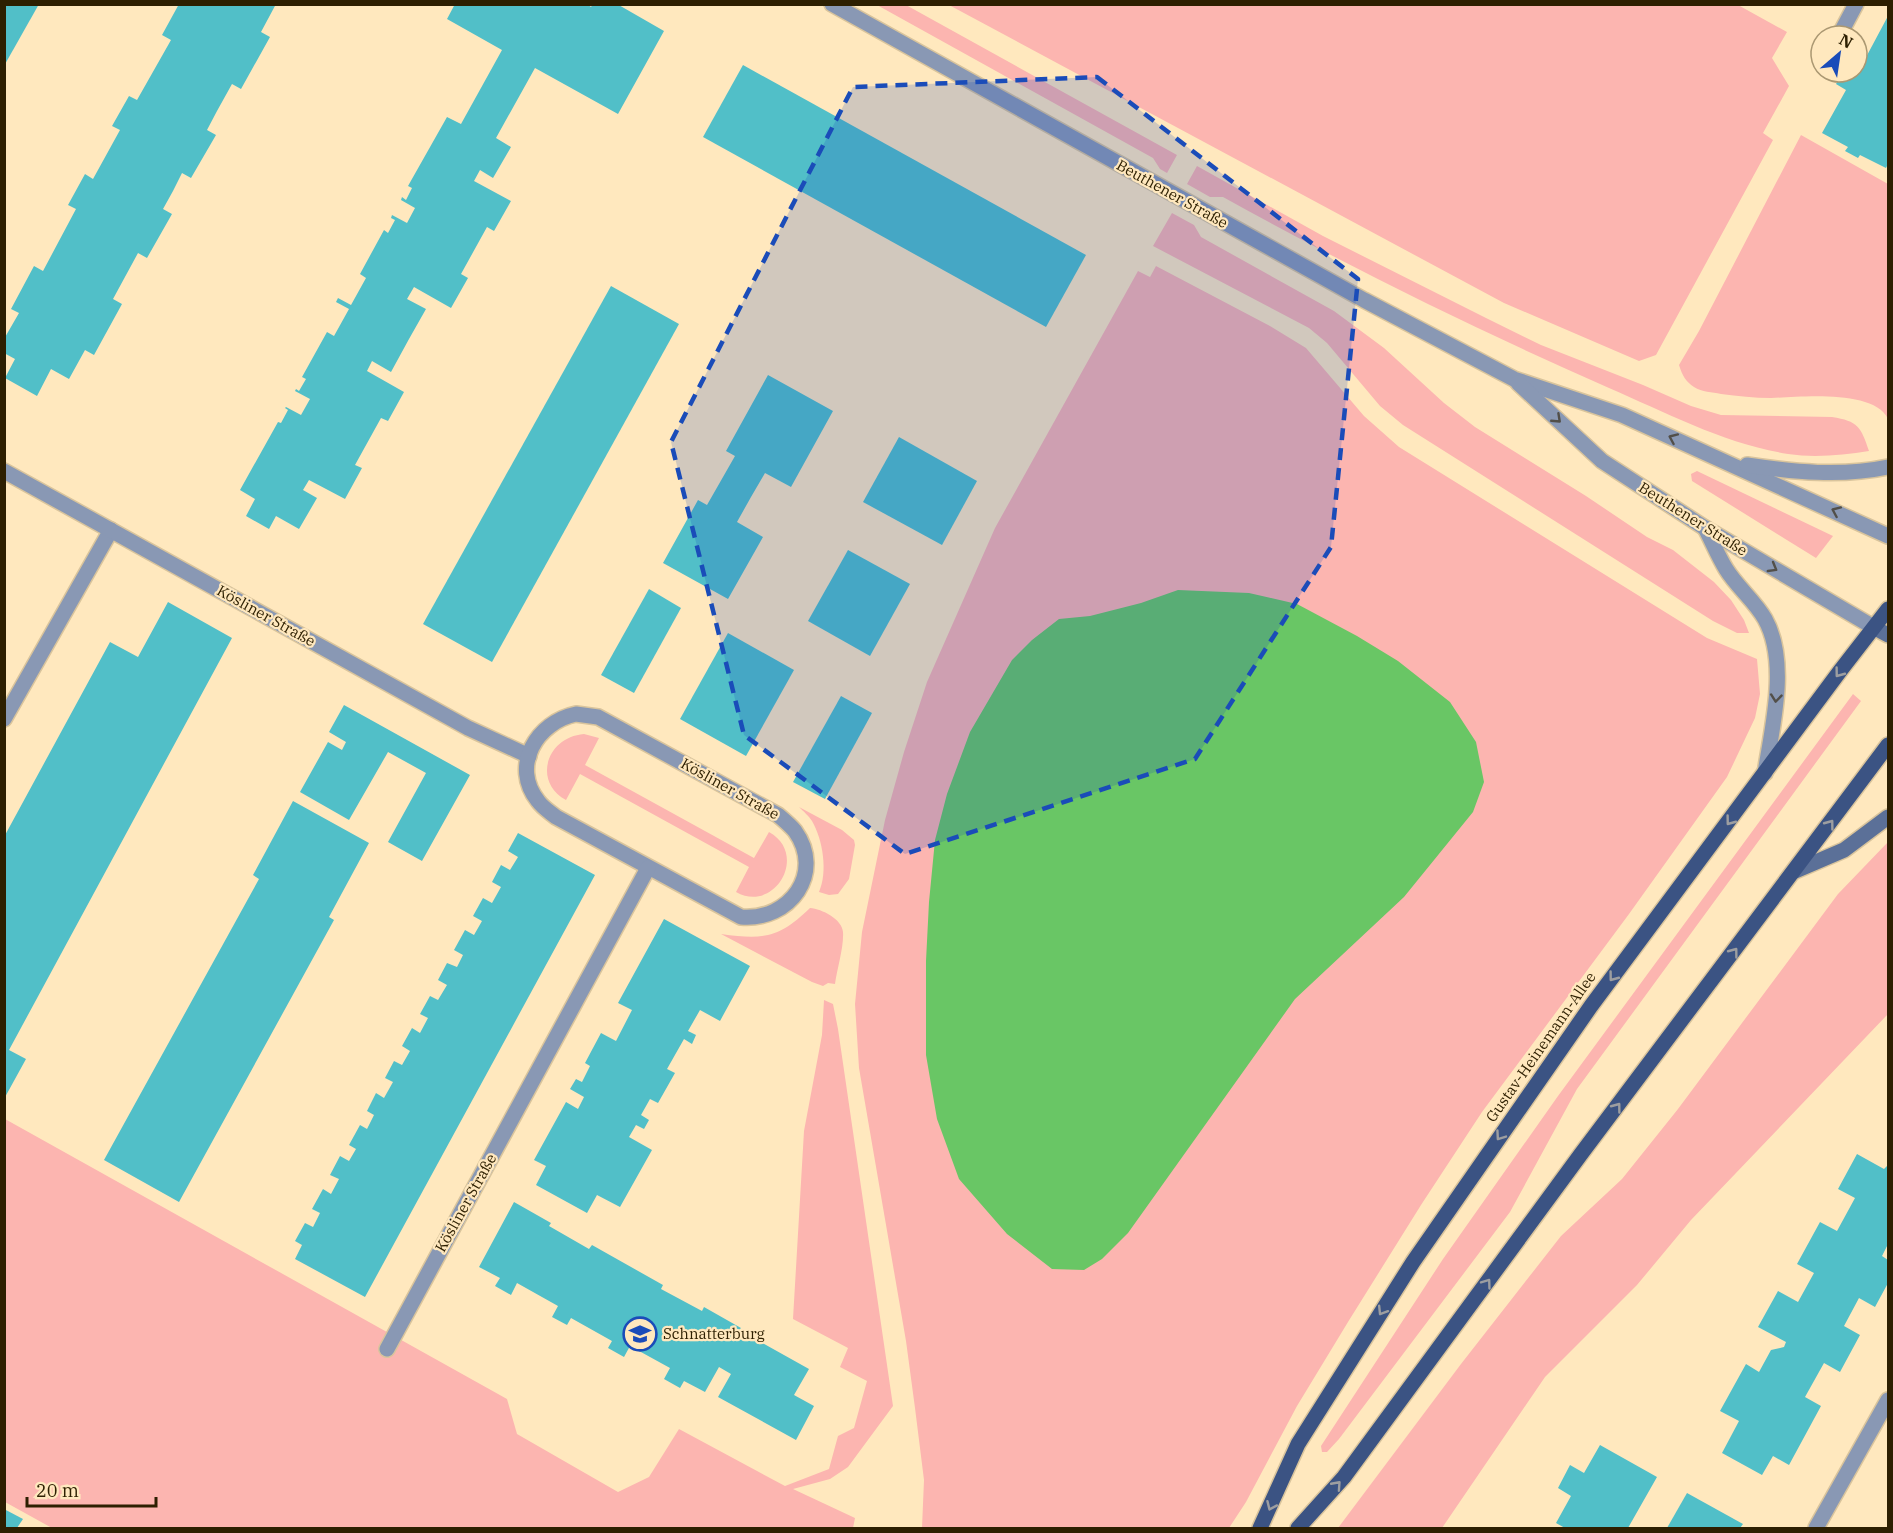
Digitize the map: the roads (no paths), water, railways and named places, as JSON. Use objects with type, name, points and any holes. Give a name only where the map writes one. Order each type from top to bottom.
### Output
[{"type":"main road","name":"Gustav-Heinemann-Allee","points":[[1260,1528],[1298,1444],[1413,1262],[1591,1006],[1840,671],[1882,632],[1888,609]]},
{"type":"main road","points":[[1298,1528],[1344,1477],[1581,1154],[1888,746]]},
{"type":"main road","points":[[1795,871],[1844,850],[1888,817]]},
{"type":"street","name":"Beuthener Straße","points":[[832,4],[1364,300],[1514,379],[1622,415],[1888,536]]},
{"type":"street","points":[[1845,24],[1856,4]]},
{"type":"street","name":"Beuthener Straße","points":[[1514,379],[1602,461],[1705,528],[1882,632]]},
{"type":"street","points":[[1726,462],[1797,473],[1835,473],[1888,467]]},
{"type":"street","name":"Kösliner Straße","points":[[4,471],[468,728],[529,756]]},
{"type":"street","points":[[1705,528],[1726,570],[1766,620],[1773,639],[1777,689],[1765,774]]},
{"type":"street","points":[[4,719],[111,530]]},
{"type":"street","name":"Kösliner Straße","points":[[576,714],[598,717],[778,815],[795,830],[804,850],[802,883],[788,903],[766,916],[741,917],[546,810],[537,801],[531,789],[528,777],[529,756],[533,743],[552,722],[576,714]]},
{"type":"street","name":"Kösliner Straße","points":[[387,1349],[648,868]]},
{"type":"street","points":[[1816,1528],[1888,1400]]},
{"type":"place","name":"Schnatterburg","points":[[640,1334]]}]
